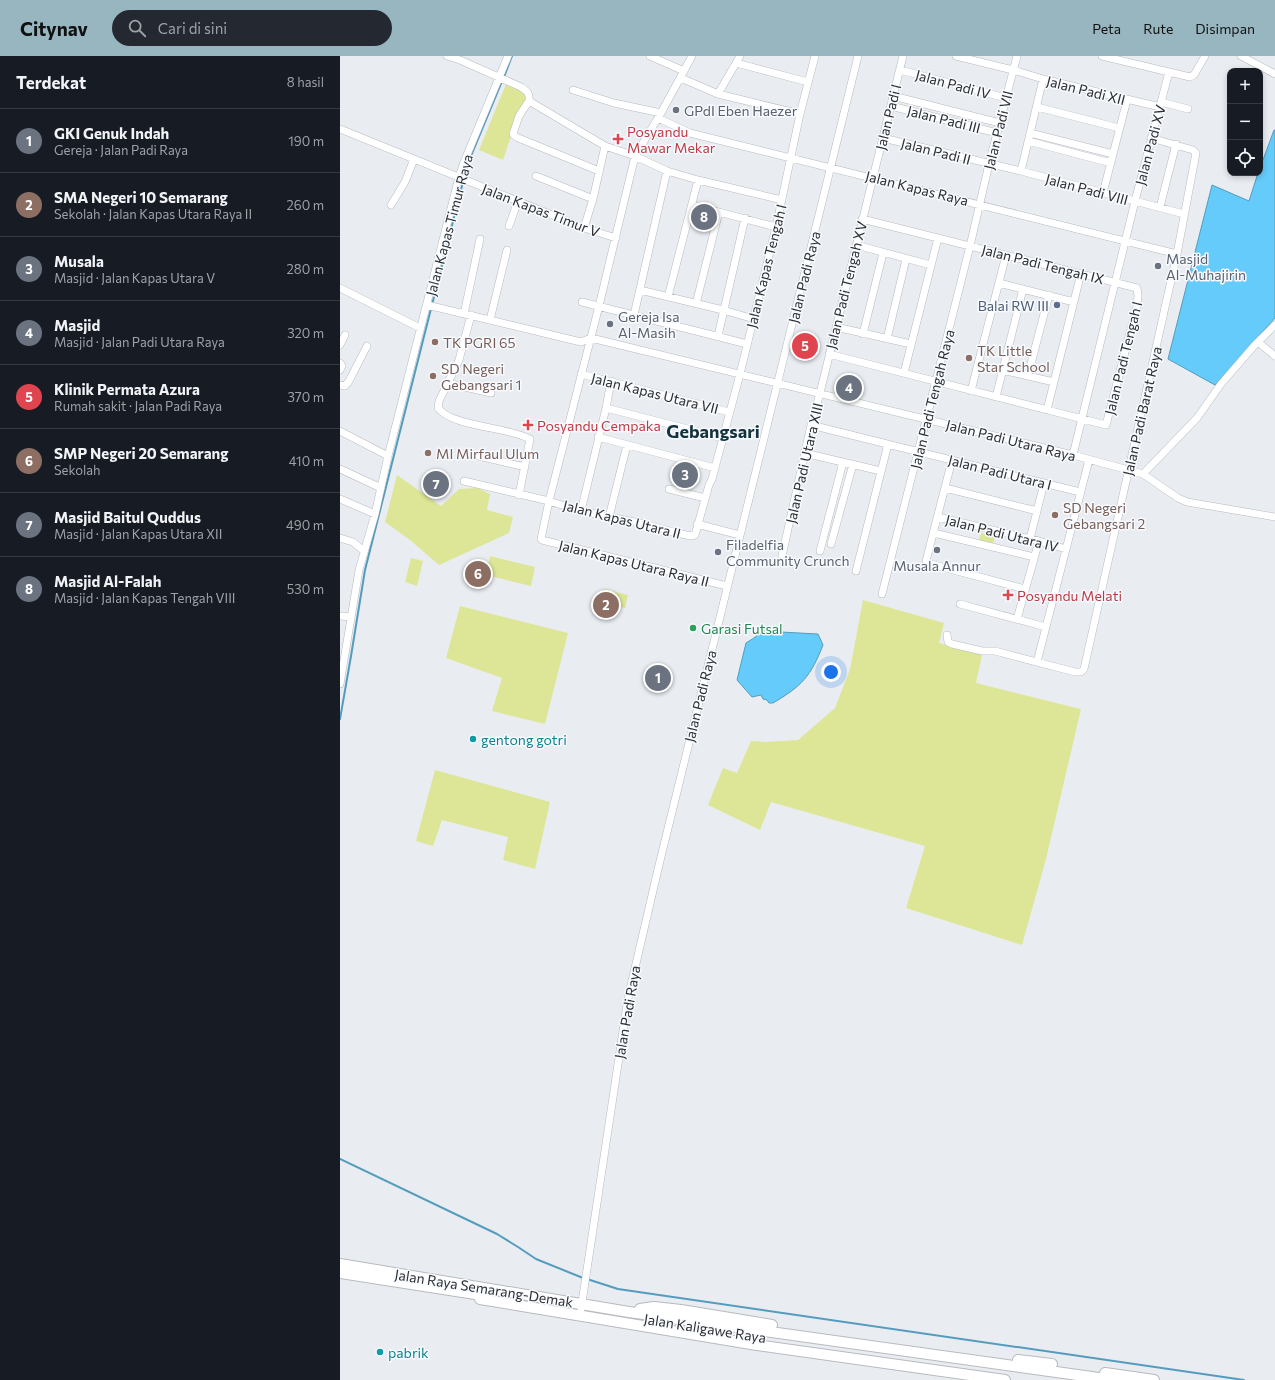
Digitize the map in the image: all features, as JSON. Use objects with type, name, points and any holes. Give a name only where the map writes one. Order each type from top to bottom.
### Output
[{"type":"highway","name":"Jalan Raya Semarang-Demak","points":[[340,1264],[581,1306],[629,1312]]},
{"type":"highway","name":"Jalan Kaligawe Raya","points":[[340,1273],[581,1306],[854,1351],[1073,1378],[1113,1380]]},
{"type":"highway","points":[[428,1286],[463,1296],[757,1345],[1005,1380]]},
{"type":"highway","points":[[629,1312],[654,1307],[681,1310],[850,1338],[1036,1362],[1154,1380]]},
{"type":"highway","name":"Jalan Kaligawe Raya","points":[[629,1312],[1073,1378]]},
{"type":"street","points":[[446,56],[461,58],[527,91],[530,96],[529,101],[517,121],[513,134],[516,137],[599,171]]},
{"type":"street","name":"Jalan Kapas Timur Raya","points":[[340,684],[359,570],[375,514],[420,328],[430,306],[462,178],[464,162],[501,79],[508,56]]},
{"type":"street","points":[[650,56],[718,94],[800,114]]},
{"type":"street","points":[[549,501],[616,238],[635,156],[660,116],[692,56]]},
{"type":"street","points":[[718,94],[740,56]]},
{"type":"street","name":"Jalan Kapas Tengah I","points":[[695,535],[697,524],[712,479],[754,319],[776,227],[800,114],[815,56]]},
{"type":"street","name":"Jalan Padi Raya","points":[[581,1306],[628,998],[658,865],[858,56]]},
{"type":"street","name":"Jalan Padi I","points":[[873,177],[903,56]]},
{"type":"street","name":"Jalan Padi XII","points":[[956,56],[1127,100],[1188,109]]},
{"type":"street","name":"Jalan Padi VII","points":[[980,204],[1017,56]]},
{"type":"street","points":[[1102,56],[1192,77],[1205,56]]},
{"type":"street","points":[[1241,56],[1275,74]]},
{"type":"street","points":[[736,63],[808,82]]},
{"type":"street","name":"Jalan Padi IV","points":[[900,70],[1006,98]]},
{"type":"street","name":"Jalan Padi XV","points":[[1126,241],[1169,72]]},
{"type":"street","points":[[1021,171],[1043,79]]},
{"type":"street","name":"Jalan Kapas Raya","points":[[573,90],[595,98],[660,116],[690,133],[873,177],[1177,254]]},
{"type":"street","name":"Jalan Padi III","points":[[893,96],[1000,123]]},
{"type":"street","points":[[1103,193],[1127,100]]},
{"type":"street","points":[[529,101],[605,146],[635,156],[667,171],[782,200]]},
{"type":"street","name":"Jalan Padi III","points":[[891,106],[997,133]]},
{"type":"street","points":[[1037,107],[1119,128]]},
{"type":"street","name":"Jalan Kapas Timur V","points":[[340,129],[584,228],[616,238]]},
{"type":"street","points":[[1030,133],[1113,154]]},
{"type":"street","name":"Jalan Padi II","points":[[882,138],[989,164]]},
{"type":"street","points":[[1151,138],[1176,144],[1160,207]]},
{"type":"street","points":[[1028,141],[1111,163]]},
{"type":"street","name":"Jalan Padi Barat Raya","points":[[1037,662],[1075,672],[1081,672],[1084,669],[1132,471],[1177,254],[1196,153],[1193,150],[1176,144]]},
{"type":"street","points":[[584,228],[593,199],[605,146]]},
{"type":"street","points":[[391,205],[405,182],[414,159]]},
{"type":"street","name":"Jalan Padi VIII","points":[[989,164],[1184,214]]},
{"type":"street","points":[[634,315],[667,171]]},
{"type":"street","points":[[536,176],[593,199]]},
{"type":"street","name":"Jalan Padi Tengah XV","points":[[820,393],[873,177]]},
{"type":"street","points":[[668,297],[698,180]]},
{"type":"street","points":[[509,226],[518,201]]},
{"type":"street","points":[[692,204],[776,227]]},
{"type":"street","name":"Jalan Padi Tengah Raya","points":[[882,594],[919,452],[980,204]]},
{"type":"street","points":[[696,304],[719,212]]},
{"type":"street","points":[[718,336],[745,218]]},
{"type":"street","name":"Jalan Padi Tengah IX","points":[[862,219],[1115,282]]},
{"type":"street","points":[[904,373],[938,238]]},
{"type":"street","points":[[480,240],[459,360],[447,383],[438,408],[461,421],[529,438],[531,441],[519,494]]},
{"type":"street","name":"Jalan Padi Tengah I","points":[[1073,455],[1126,241]]},
{"type":"street","points":[[856,245],[930,265]]},
{"type":"street","points":[[490,320],[507,250]]},
{"type":"street","points":[[863,334],[883,253]]},
{"type":"street","points":[[971,391],[1006,255]]},
{"type":"street","points":[[886,339],[906,259]]},
{"type":"street","points":[[1047,410],[1081,273]]},
{"type":"street","name":"Jalan Padi Tengah I","points":[[1082,419],[1106,425],[1137,306],[1137,288],[1115,282]]},
{"type":"street","points":[[998,283],[1074,302]]},
{"type":"street","points":[[340,288],[420,328]]},
{"type":"street","points":[[996,397],[1023,289]]},
{"type":"street","points":[[640,290],[754,319]]},
{"type":"street","points":[[1028,376],[1049,296]]},
{"type":"street","points":[[582,302],[747,344]]},
{"type":"street","name":"Jalan Padi Utara Raya","points":[[430,306],[581,342],[591,338],[1073,455],[1143,474],[1178,498],[1187,502],[1275,517]]},
{"type":"street","points":[[1143,474],[1196,418],[1221,384],[1275,325]]},
{"type":"street","points":[[836,327],[911,344]]},
{"type":"street","points":[[1268,332],[1275,337]]},
{"type":"street","points":[[340,346],[345,335]]},
{"type":"street","points":[[1258,342],[1275,356]]},
{"type":"street","points":[[340,385],[345,386],[349,382],[367,346]]},
{"type":"street","points":[[829,354],[1082,419]]},
{"type":"street","points":[[340,363],[342,366],[340,370]]},
{"type":"street","points":[[1002,370],[1054,382]]},
{"type":"street","name":"Jalan Kapas Utara VII","points":[[581,374],[729,412]]},
{"type":"street","points":[[580,511],[606,408],[611,381]]},
{"type":"street","points":[[447,383],[491,393]]},
{"type":"street","name":"Jalan Padi Utara XIII","points":[[782,556],[804,453],[820,393]]},
{"type":"street","points":[[606,408],[723,438]]},
{"type":"street","name":"Jalan Padi Utara I","points":[[811,425],[1080,492]]},
{"type":"street","points":[[340,431],[388,456]]},
{"type":"street","points":[[598,437],[715,468]]},
{"type":"street","points":[[856,571],[888,444]]},
{"type":"street","points":[[609,517],[627,445]]},
{"type":"street","points":[[804,453],[881,471]]},
{"type":"street","points":[[470,454],[525,467]]},
{"type":"street","points":[[952,460],[926,561],[930,565],[1026,589]]},
{"type":"street","points":[[947,636],[948,642],[952,644],[982,651],[995,651],[1037,662],[1089,460]]},
{"type":"street","points":[[820,551],[843,462]]},
{"type":"street","points":[[832,544],[853,464]]},
{"type":"street","points":[[340,469],[381,488]]},
{"type":"street","name":"Jalan Kapas Utara II","points":[[464,481],[549,501],[580,511],[644,524],[677,533],[692,536],[695,535]]},
{"type":"street","points":[[1030,539],[1044,483]]},
{"type":"street","points":[[945,488],[1037,511]]},
{"type":"street","points":[[669,489],[705,498]]},
{"type":"street","points":[[340,499],[375,514]]},
{"type":"street","name":"Jalan Kapas Utara Raya II","points":[[549,501],[541,540],[727,586]]},
{"type":"street","points":[[832,502],[842,505]]},
{"type":"street","name":"Jalan Padi Utara IV","points":[[938,517],[1039,541],[1066,549]]},
{"type":"street","points":[[697,524],[740,535]]},
{"type":"street","name":"Jalan Padi Utara IV","points":[[934,533],[1034,558]]},
{"type":"street","points":[[340,538],[352,542],[364,551]]},
{"type":"street","points":[[1017,619],[1039,541]]},
{"type":"street","points":[[960,604],[1046,627]]},
{"type":"street","points":[[340,616],[351,617]]},
{"type":"green space","points":[[506,84],[523,92],[527,100],[518,115],[503,160],[479,150]]},
{"type":"green space","points":[[397,475],[441,506],[459,489],[478,488],[490,494],[487,510],[513,517],[509,533],[439,565],[410,540],[385,522]]},
{"type":"green space","points":[[981,533],[995,536],[993,544],[979,540]]},
{"type":"green space","points":[[490,556],[535,567],[531,586],[486,575]]},
{"type":"green space","points":[[411,558],[423,561],[417,586],[405,582]]},
{"type":"green space","points":[[604,589],[628,595],[625,608],[601,602]]},
{"type":"green space","points":[[863,600],[944,623],[939,643],[982,655],[976,683],[1081,709],[1046,859],[1022,945],[906,908],[925,846],[771,802],[760,830],[708,805],[723,768],[737,773],[751,741],[766,742],[798,740],[835,708],[850,669]]},
{"type":"green space","points":[[460,606],[568,633],[545,724],[492,711],[502,678],[446,658]]},
{"type":"green space","points":[[435,770],[550,802],[535,869],[503,860],[508,837],[442,820],[433,846],[416,841]]},
{"type":"water","points":[[1275,130],[1275,318],[1215,385],[1168,359],[1212,185],[1249,201],[1257,176],[1263,176],[1263,160]]},
{"type":"water","points":[[762,631],[818,634],[823,645],[814,665],[804,679],[791,691],[773,703],[769,703],[767,700],[763,699],[761,695],[752,697],[737,680],[746,643]]},
{"type":"waterway","points":[[504,77],[512,56]]},
{"type":"waterway","points":[[464,177],[468,163],[502,81]]},
{"type":"waterway","points":[[340,719],[365,570],[463,182]]},
{"type":"waterway","points":[[340,1159],[497,1234],[536,1259],[583,1278]]},
{"type":"waterway","points":[[587,1279],[618,1289],[1244,1380]]},
{"type":"place","name":"GPdI Eben Haezer","points":[[676,110]]},
{"type":"place","name":"Posyandu Mawar Mekar","points":[[618,139]]},
{"type":"place","name":"Masjid Al-Falah","points":[[704,217]]},
{"type":"place","name":"Masjid Al-Muhajirin","points":[[1158,266]]},
{"type":"place","name":"Balai RW III","points":[[1057,305]]},
{"type":"place","name":"Gereja Isa Al-Masih","points":[[610,324]]},
{"type":"place","name":"TK PGRI 65","points":[[435,342]]},
{"type":"place","name":"Klinik Permata Azura","points":[[805,346]]},
{"type":"place","name":"TK Little Star School","points":[[969,358]]},
{"type":"place","name":"SD Negeri Gebangsari 1","points":[[433,376]]},
{"type":"place","name":"Masjid","points":[[849,388]]},
{"type":"place","name":"Posyandu Cempaka","points":[[528,425]]},
{"type":"place","name":"MI Mirfaul Ulum","points":[[428,453]]},
{"type":"place","name":"Musala","points":[[685,475]]},
{"type":"place","name":"Masjid Baitul Quddus","points":[[436,484]]},
{"type":"place","name":"SD Negeri Gebangsari 2","points":[[1055,515]]},
{"type":"place","name":"Musala Annur","points":[[937,550]]},
{"type":"place","name":"Filadelfia Community Crunch","points":[[718,552]]},
{"type":"place","name":"SMP Negeri 20 Semarang","points":[[478,574]]},
{"type":"place","name":"Posyandu Melati","points":[[1008,595]]},
{"type":"place","name":"SMA Negeri 10 Semarang","points":[[606,605]]},
{"type":"place","name":"Garasi Futsal","points":[[693,628]]},
{"type":"place","name":"GKI Genuk Indah","points":[[658,678]]},
{"type":"place","name":"gentong gotri","points":[[473,739]]},
{"type":"place","name":"pabrik","points":[[380,1352]]},
{"type":"district","name":"Gebangsari","points":[[713,431]]}]
